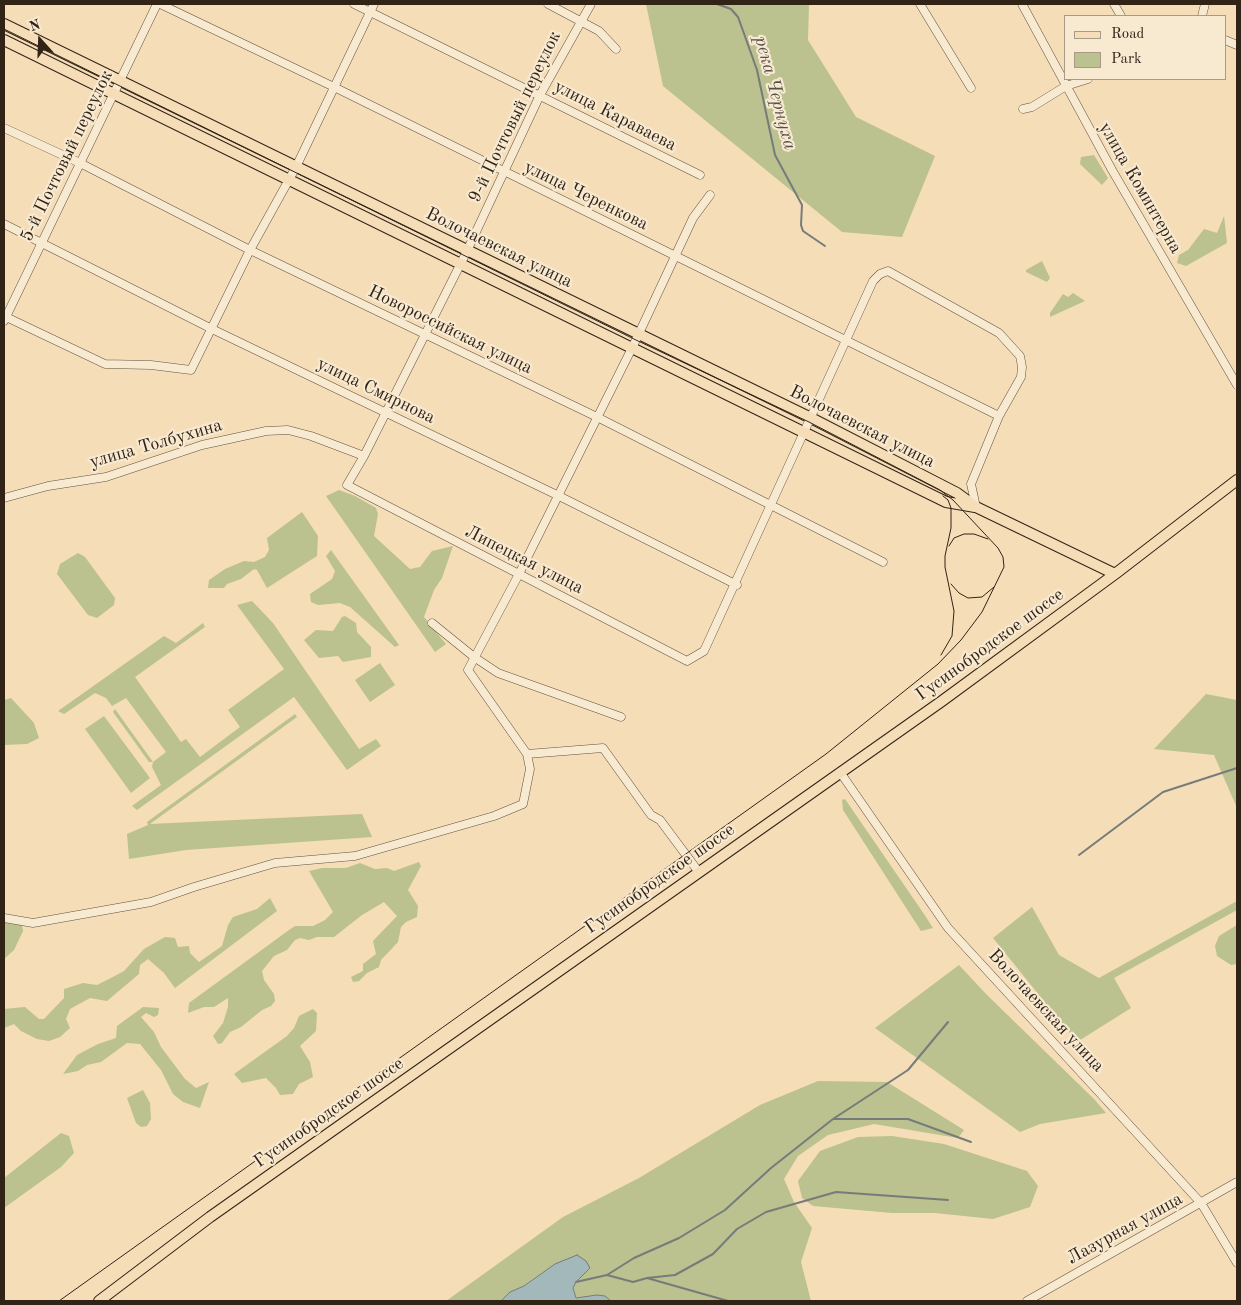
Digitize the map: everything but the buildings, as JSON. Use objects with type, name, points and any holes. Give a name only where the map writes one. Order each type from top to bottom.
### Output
[{"type":"main road","name":"Волочаевская улица","points":[[4,24],[811,418],[957,493],[976,508],[1115,574]]},
{"type":"main road","name":"Волочаевская улица","points":[[4,40],[946,502],[976,508]]},
{"type":"main road","name":"Гусинобродское шоссе","points":[[99,1301],[210,1217],[840,772],[1115,574],[1237,480]]},
{"type":"street","name":"5-й Почтовый переулок","points":[[4,318],[159,4]]},
{"type":"street","name":"улица Черенкова","points":[[159,4],[334,87],[999,416]]},
{"type":"street","name":"улица Караваева","points":[[354,4],[372,8],[700,175]]},
{"type":"street","points":[[548,4],[599,31],[616,49]]},
{"type":"street","name":"9-й Почтовый переулок","points":[[346,485],[364,456],[384,412],[467,251],[540,95],[580,21],[592,4]]},
{"type":"street","points":[[920,4],[971,88]]},
{"type":"street","name":"улица Коминтерна","points":[[1022,4],[1162,258],[1237,385]]},
{"type":"street","points":[[1114,4],[1120,15]]},
{"type":"street","points":[[4,318],[105,364],[143,364],[191,370],[250,250],[296,167],[372,8]]},
{"type":"street","points":[[1023,109],[1032,107],[1066,86],[1085,80]]},
{"type":"street","name":"Новороссийская улица","points":[[4,128],[80,163],[250,250],[424,335],[597,417],[883,562]]},
{"type":"street","points":[[4,918],[33,923],[151,902],[194,886],[275,863],[355,856],[494,816],[523,804],[530,769],[527,754],[468,670],[519,574],[639,335],[693,218],[710,195]]},
{"type":"street","name":"улица Смирнова","points":[[4,224],[212,329],[557,495],[736,585]]},
{"type":"street","points":[[736,585],[873,281],[880,274],[888,271],[930,296],[974,317],[999,333],[1020,356],[1021,377],[999,416],[971,484],[976,508]]},
{"type":"street","name":"улица Толбухина","points":[[4,498],[48,486],[106,477],[202,445],[266,430],[288,430],[311,436],[364,456]]},
{"type":"street","name":"Липецкая улица","points":[[346,485],[687,661],[704,651],[736,585]]},
{"type":"street","points":[[432,623],[474,657],[498,673],[620,717]]},
{"type":"street","points":[[527,754],[603,748],[651,815],[660,820],[698,871]]},
{"type":"street","name":"Волочаевская улица","points":[[840,772],[948,928],[1202,1203],[1237,1263]]},
{"type":"street","name":"Лазурная улица","points":[[1027,1301],[1237,1182]]},
{"type":"green space","points":[[646,4],[809,4],[808,40],[856,117],[935,156],[902,237],[842,232],[663,86]]},
{"type":"green space","points":[[1094,155],[1108,178],[1102,185],[1080,164],[1081,157]]},
{"type":"green space","points":[[1224,216],[1227,243],[1186,266],[1177,263],[1179,255],[1188,250],[1204,229],[1217,233]]},
{"type":"green space","points":[[1042,261],[1050,278],[1047,282],[1026,272],[1026,270]]},
{"type":"green space","points":[[1073,293],[1085,301],[1050,317],[1050,313],[1063,294],[1068,297]]},
{"type":"green space","points":[[339,490],[355,496],[376,508],[378,514],[374,536],[410,569],[420,567],[432,551],[453,546],[442,578],[434,590],[424,617],[446,644],[435,652],[326,496]]},
{"type":"green space","points":[[302,512],[318,536],[317,556],[267,588],[257,570],[254,569],[241,579],[227,584],[224,588],[208,588],[209,580],[225,569],[244,561],[254,562],[265,557],[269,550],[267,538]]},
{"type":"green space","points":[[331,550],[399,645],[395,647],[350,607],[340,603],[318,605],[311,602],[310,594],[332,579],[335,571],[326,556]]},
{"type":"green space","points":[[78,553],[85,557],[115,598],[114,605],[97,618],[88,615],[57,574],[60,564]]},
{"type":"green space","points":[[252,601],[273,623],[359,749],[376,739],[381,746],[347,770],[294,697],[137,810],[132,806],[161,785],[152,767],[153,762],[166,752],[126,698],[112,706],[106,698],[95,693],[64,714],[58,711],[164,636],[176,643],[203,623],[205,627],[135,677],[181,742],[186,739],[200,757],[240,727],[228,710],[284,669],[237,605]]},
{"type":"green space","points":[[345,616],[356,623],[357,632],[371,647],[371,657],[343,662],[338,656],[319,658],[304,640],[316,630],[333,631],[342,617]]},
{"type":"green space","points":[[380,663],[395,685],[370,702],[355,680]]},
{"type":"green space","points":[[1206,694],[1237,700],[1237,808],[1214,755],[1154,749]]},
{"type":"green space","points":[[11,698],[34,723],[39,738],[27,744],[4,745],[4,700]]},
{"type":"green space","points":[[115,709],[153,762],[149,762],[113,712]]},
{"type":"green space","points":[[295,714],[297,717],[150,824],[362,814],[372,837],[186,850],[129,859],[127,834],[148,825],[147,822]]},
{"type":"green space","points":[[104,716],[150,778],[131,793],[85,729]]},
{"type":"green space","points":[[845,799],[933,928],[921,931],[843,810],[842,800]]},
{"type":"green space","points":[[419,862],[421,866],[408,890],[418,906],[417,917],[406,922],[401,927],[398,942],[381,960],[379,967],[367,973],[359,981],[353,982],[351,977],[363,971],[363,964],[376,954],[373,941],[397,916],[384,902],[362,915],[334,937],[317,937],[309,940],[300,938],[295,940],[287,950],[274,956],[262,971],[264,980],[274,994],[275,1001],[271,1006],[262,1010],[241,1027],[230,1032],[222,1043],[218,1044],[213,1036],[223,1023],[228,1007],[228,998],[214,1007],[204,1007],[188,1013],[189,1003],[289,930],[295,926],[313,926],[325,920],[333,912],[309,871],[322,868],[346,868],[360,863],[375,869],[387,868],[394,871]]},
{"type":"green space","points":[[270,898],[277,911],[175,988],[164,973],[148,959],[140,965],[139,974],[107,1001],[90,998],[70,1009],[66,1019],[70,1028],[60,1037],[49,1041],[37,1039],[21,1031],[14,1024],[4,1028],[4,1009],[25,1007],[39,1019],[44,1019],[64,998],[64,989],[83,983],[97,985],[111,978],[124,971],[144,949],[165,937],[175,938],[178,947],[189,946],[190,953],[199,962],[222,946],[228,925],[233,917],[257,909]]},
{"type":"green space","points":[[1237,901],[1237,910],[1114,978],[1131,1008],[1077,1042],[993,938],[1032,907],[1059,955],[1099,978]]},
{"type":"green space","points":[[4,920],[22,925],[23,931],[14,950],[4,959]]},
{"type":"green space","points":[[1237,925],[1237,964],[1231,965],[1217,956],[1215,946],[1219,936]]},
{"type":"green space","points":[[959,965],[1106,1113],[1040,1124],[1020,1132],[875,1028]]},
{"type":"green space","points":[[143,1007],[159,1008],[158,1015],[154,1017],[146,1013],[141,1017],[154,1032],[161,1047],[185,1079],[196,1088],[209,1082],[200,1108],[183,1102],[173,1094],[161,1070],[140,1044],[127,1043],[101,1062],[87,1065],[78,1071],[63,1074],[77,1055],[98,1044],[116,1038],[117,1026]]},
{"type":"green space","points":[[313,1009],[317,1013],[316,1031],[300,1046],[310,1062],[313,1077],[299,1084],[293,1094],[280,1095],[266,1078],[242,1083],[234,1074],[287,1036],[294,1028],[299,1016]]},
{"type":"green space","points":[[818,1081],[887,1082],[964,1130],[958,1138],[874,1124],[828,1135],[798,1156],[784,1179],[794,1202],[812,1228],[801,1262],[811,1301],[611,1301],[604,1296],[576,1298],[573,1288],[555,1264],[524,1286],[510,1292],[501,1301],[446,1301],[563,1217],[639,1178],[760,1105]]},
{"type":"green space","points":[[143,1090],[150,1103],[151,1119],[147,1126],[141,1127],[136,1123],[127,1098]]},
{"type":"green space","points":[[61,1133],[69,1136],[74,1153],[61,1167],[4,1208],[4,1178]]},
{"type":"green space","points":[[892,1136],[944,1144],[1027,1171],[1038,1186],[1030,1207],[993,1219],[935,1213],[892,1213],[813,1206],[802,1198],[798,1181],[820,1151],[858,1137]]},
{"type":"shaded area","points":[[577,1255],[586,1261],[590,1268],[576,1282],[573,1288],[576,1298],[597,1295],[605,1296],[611,1301],[501,1301],[510,1292],[524,1286],[555,1264]]},
{"type":"waterway","name":"река Чернуха","points":[[717,4],[731,9],[738,17],[757,70],[775,155],[802,205],[801,225],[803,231],[825,246]]},
{"type":"waterway","points":[[1079,855],[1163,792],[1237,768]]},
{"type":"waterway","points":[[833,1119],[908,1070],[948,1022]]},
{"type":"waterway","points":[[607,1275],[634,1258],[679,1238],[725,1210],[771,1168],[833,1119],[908,1119],[971,1142]]},
{"type":"waterway","points":[[647,1278],[675,1275],[713,1254],[737,1229],[766,1212],[836,1192],[948,1200]]},
{"type":"waterway","points":[[576,1282],[607,1275],[633,1282],[647,1278],[728,1301]]},
{"type":"tram line","points":[[4,29],[636,340],[809,422],[940,490],[953,500],[998,548],[1003,557],[1004,567],[982,612],[961,640],[938,664],[826,754],[59,1301]]},
{"type":"tram line","points":[[941,655],[952,636],[954,611],[945,567],[945,556],[951,528],[951,508],[948,500],[943,496]]},
{"type":"tram line","points":[[949,546],[954,538],[964,534],[974,534],[988,539]]},
{"type":"tram line","points":[[951,584],[959,593],[968,598],[982,597],[994,587]]}]
